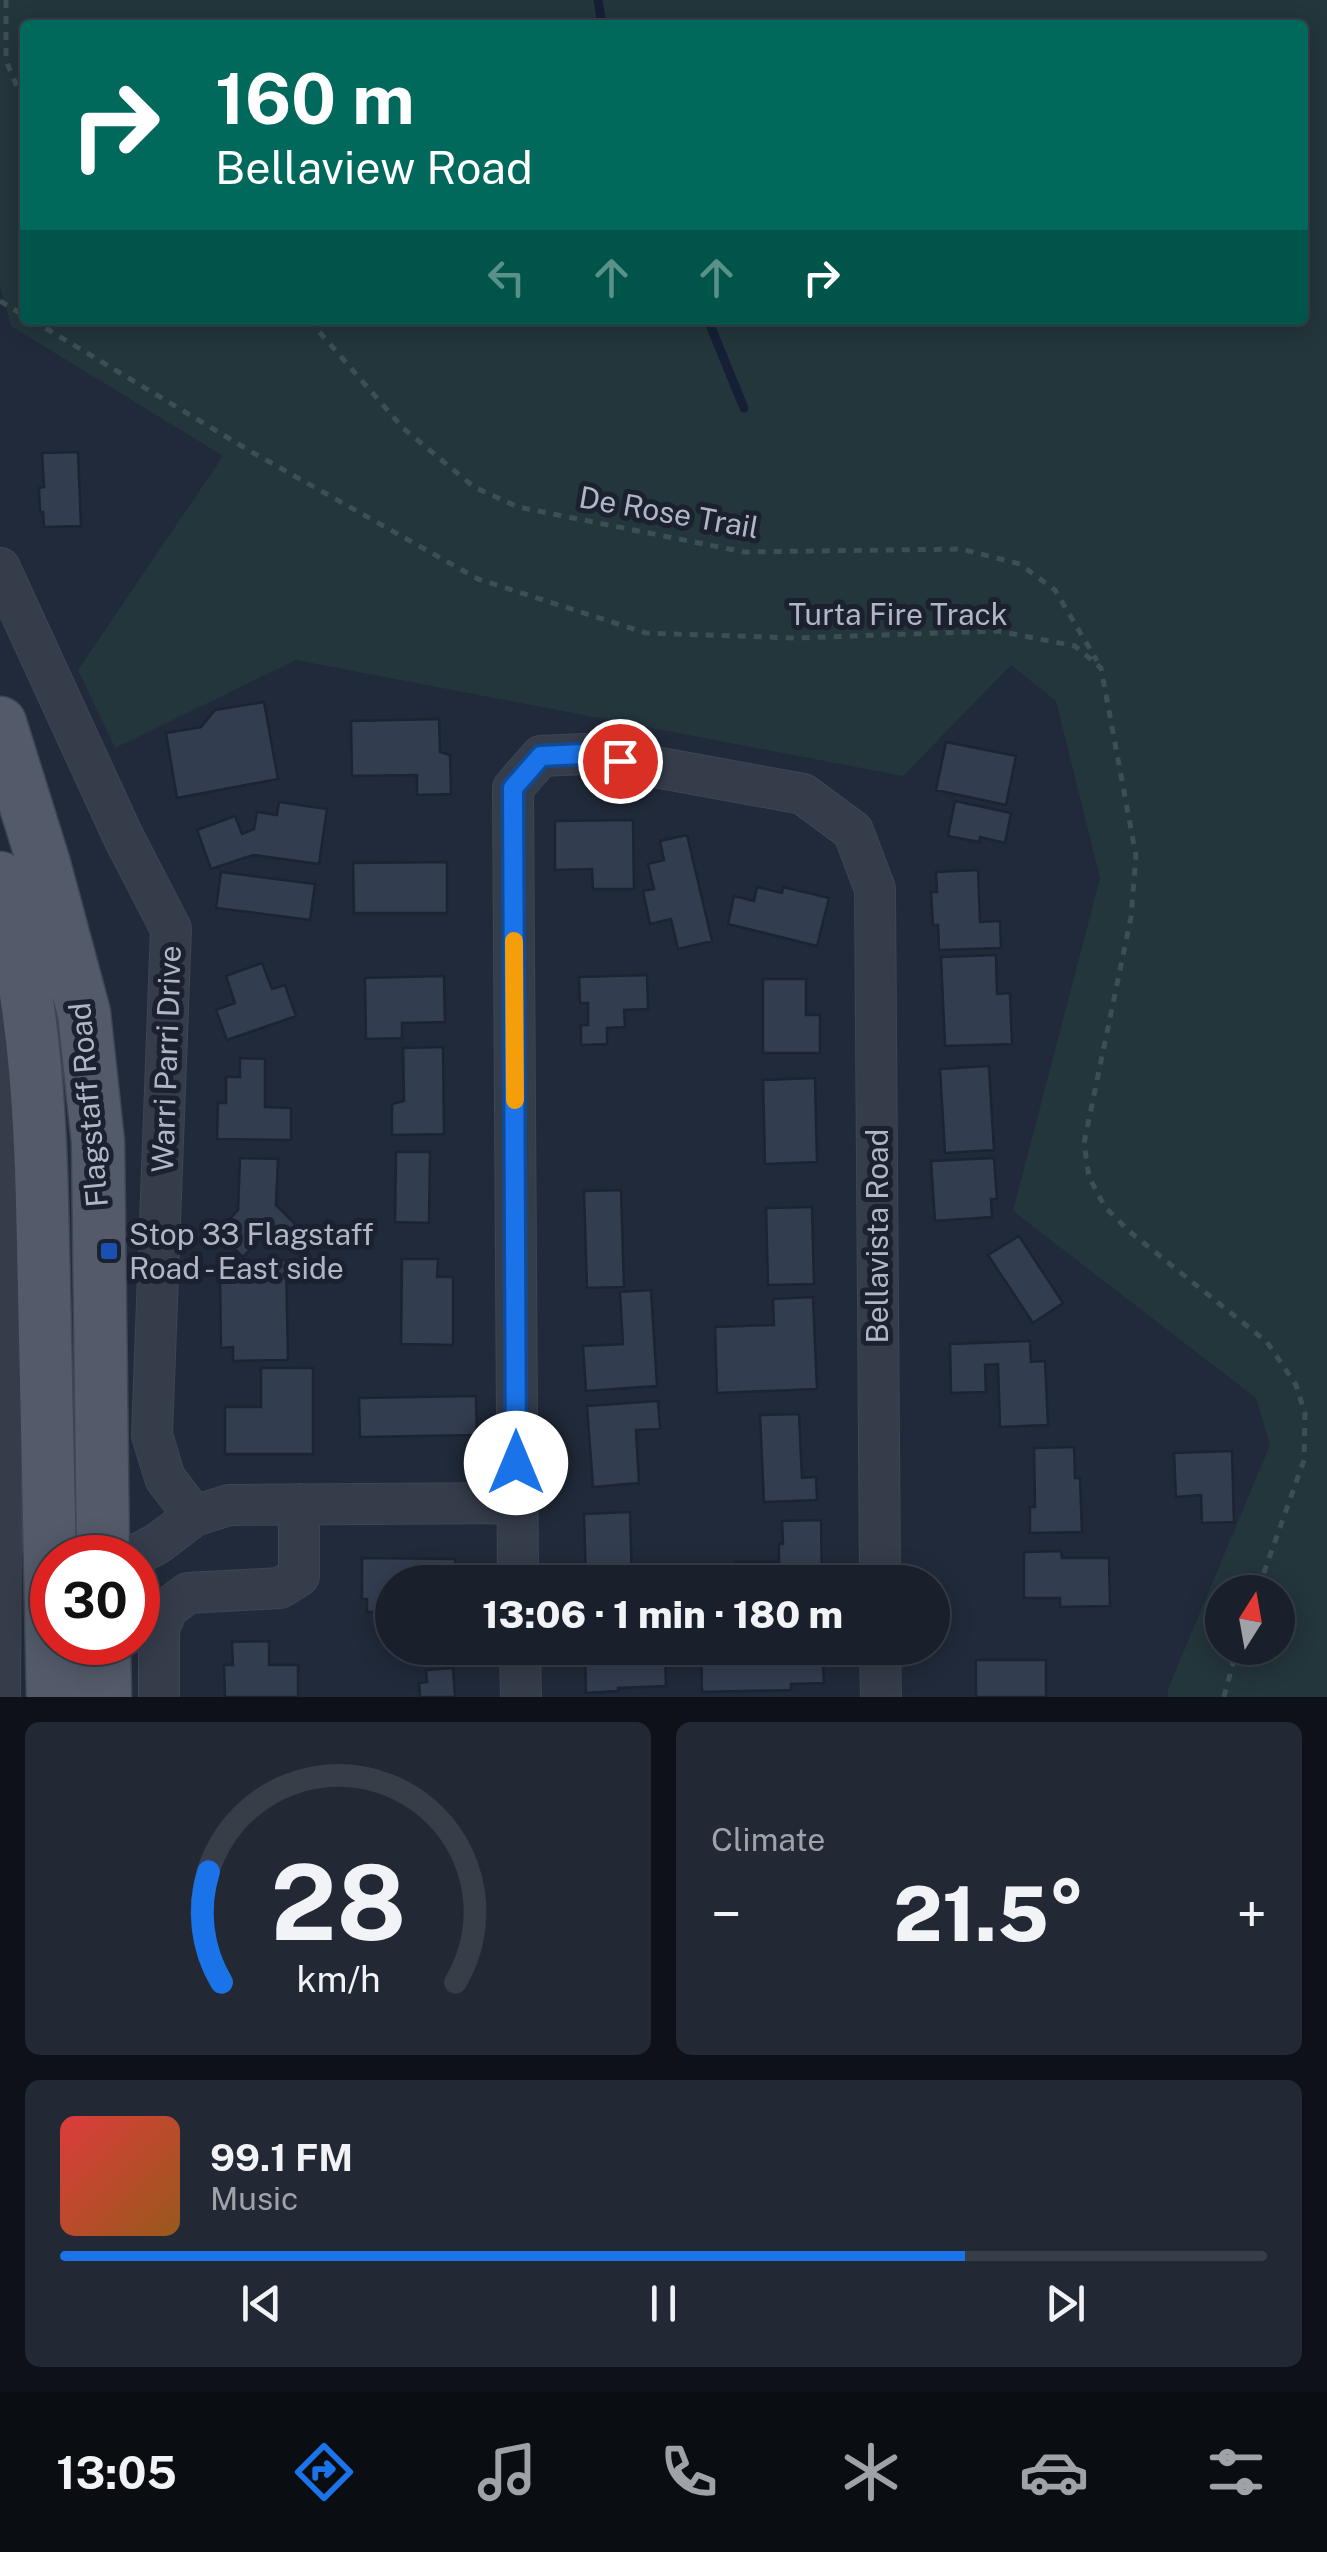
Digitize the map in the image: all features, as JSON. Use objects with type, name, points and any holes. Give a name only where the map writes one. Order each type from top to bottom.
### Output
[{"type":"main road","name":"Flagstaff Road","points":[[0,723],[44,864],[84,1013],[98,1142],[103,1535]]},
{"type":"main road","name":"Flagstaff Road","points":[[0,878],[26,996],[40,1115],[50,1535]]},
{"type":"main road","name":"Flagstaff Road","points":[[52,1665],[52,1697]]},
{"type":"main road","points":[[104,1665],[105,1697]]},
{"type":"street","name":"Warri Parri Drive","points":[[0,568],[123,836],[171,929],[152,1435],[165,1478],[194,1516]]},
{"type":"street","name":"Bellavista Road","points":[[516,1503],[513,788],[541,756],[584,754],[803,794],[853,831],[875,888],[880,1565]]},
{"type":"street","points":[[0,940],[4,956],[0,1697]]},
{"type":"street","points":[[160,1542],[194,1516],[229,1505],[516,1503],[518,1565]]},
{"type":"street","points":[[160,1697],[159,1628],[168,1608],[188,1593],[280,1588],[299,1576],[299,1504]]},
{"type":"street","points":[[520,1665],[521,1697]]},
{"type":"street","points":[[880,1665],[881,1697]]},
{"type":"path","points":[[6,0],[6,61],[20,93]]},
{"type":"path","name":"Turta Fire Track","points":[[40,325],[250,451],[478,579],[646,633],[796,638],[998,631],[1076,646],[1100,668]]},
{"type":"path","name":"De Rose Trail","points":[[314,325],[403,428],[474,487],[518,506],[744,552],[962,549],[1020,564],[1055,590],[1100,668]]},
{"type":"path","points":[[1100,668],[1136,856],[1131,917],[1084,1143],[1089,1176],[1106,1206],[1130,1232],[1266,1342],[1296,1385],[1306,1414],[1304,1460],[1263,1575]]},
{"type":"path","points":[[1224,1697],[1232,1665]]},
{"type":"green space","points":[[0,0],[1327,0],[1327,1697],[1168,1697],[1205,1600],[1205,1665],[1295,1665],[1295,1575],[1216,1575],[1270,1445],[1256,1398],[1013,1211],[1100,878],[1056,701],[1011,665],[903,776],[296,660],[115,748],[78,670],[223,456],[11,326],[0,286]]},
{"type":"building","points":[[78,452],[81,526],[44,527],[39,488],[44,487],[42,453]]},
{"type":"building","points":[[264,702],[278,779],[177,798],[166,733],[201,727],[215,710]]},
{"type":"building","points":[[439,719],[440,752],[450,755],[451,794],[417,795],[417,775],[352,776],[351,721]]},
{"type":"building","points":[[946,742],[1016,756],[1006,805],[936,790]]},
{"type":"building","points":[[955,801],[1011,813],[1005,843],[948,836]]},
{"type":"building","points":[[279,802],[327,809],[319,864],[253,855],[211,869],[197,830],[235,816],[242,834],[254,829],[257,812],[277,815]]},
{"type":"building","points":[[633,820],[634,889],[593,889],[592,869],[555,870],[555,821]]},
{"type":"building","points":[[687,835],[712,941],[678,949],[671,919],[650,924],[643,891],[654,889],[648,864],[664,860],[660,841]]},
{"type":"building","points":[[447,862],[447,913],[354,913],[353,863]]},
{"type":"building","points":[[978,870],[980,922],[1000,921],[1001,948],[939,950],[931,892],[937,892],[936,872]]},
{"type":"building","points":[[221,872],[315,884],[310,920],[216,908]]},
{"type":"building","points":[[757,887],[782,893],[783,887],[829,898],[817,946],[728,924],[734,896],[754,901]]},
{"type":"building","points":[[996,955],[997,994],[1010,993],[1012,1044],[945,1046],[941,957]]},
{"type":"building","points":[[262,963],[272,989],[285,985],[296,1016],[227,1040],[216,1010],[235,1003],[226,976]]},
{"type":"building","points":[[647,975],[648,1009],[624,1010],[625,1027],[607,1028],[607,1044],[581,1045],[581,1025],[588,1025],[588,1003],[580,1003],[579,977]]},
{"type":"building","points":[[444,976],[445,1022],[402,1023],[402,1038],[366,1039],[365,978]]},
{"type":"building","points":[[763,979],[806,979],[806,1015],[820,1015],[820,1053],[763,1053]]},
{"type":"building","points":[[443,1047],[444,1134],[392,1135],[392,1104],[404,1101],[403,1048]]},
{"type":"building","points":[[240,1058],[265,1059],[265,1107],[291,1108],[291,1140],[217,1139],[218,1103],[226,1103],[226,1077],[240,1077]]},
{"type":"building","points":[[989,1066],[994,1150],[945,1153],[940,1069]]},
{"type":"building","points":[[815,1078],[817,1162],[765,1164],[763,1080]]},
{"type":"building","points":[[396,1152],[430,1152],[429,1223],[395,1222]]},
{"type":"building","points":[[240,1158],[278,1159],[276,1205],[296,1225],[281,1241],[268,1230],[243,1257],[217,1232],[238,1210]]},
{"type":"building","points":[[994,1158],[997,1199],[991,1199],[992,1217],[935,1221],[931,1161]]},
{"type":"building","points":[[621,1190],[624,1287],[587,1288],[584,1191]]},
{"type":"building","points":[[812,1207],[814,1284],[768,1285],[766,1208]]},
{"type":"building","points":[[1019,1236],[1063,1303],[1033,1323],[988,1255]]},
{"type":"building","points":[[402,1259],[438,1259],[437,1277],[453,1277],[453,1345],[401,1344]]},
{"type":"building","points":[[286,1260],[288,1360],[233,1361],[233,1347],[221,1348],[220,1274],[232,1274],[231,1261]]},
{"type":"building","points":[[651,1290],[657,1386],[586,1391],[583,1346],[623,1344],[620,1292]]},
{"type":"building","points":[[813,1297],[817,1389],[717,1393],[715,1327],[774,1325],[773,1299]]},
{"type":"building","points":[[1030,1341],[1031,1362],[1045,1361],[1048,1425],[1000,1427],[998,1364],[985,1365],[986,1392],[951,1393],[950,1344]]},
{"type":"building","points":[[261,1368],[313,1368],[313,1454],[225,1454],[225,1407],[261,1407]]},
{"type":"building","points":[[476,1396],[477,1435],[360,1437],[359,1398]]},
{"type":"building","points":[[658,1401],[660,1429],[636,1430],[639,1483],[593,1487],[587,1406]]},
{"type":"building","points":[[799,1414],[802,1478],[816,1477],[817,1500],[764,1502],[760,1415]]},
{"type":"building","points":[[1074,1447],[1075,1478],[1080,1478],[1082,1532],[1030,1533],[1030,1507],[1035,1507],[1034,1448]]},
{"type":"building","points":[[1232,1451],[1234,1522],[1202,1523],[1201,1495],[1176,1497],[1174,1453]]},
{"type":"building","points":[[630,1512],[632,1565],[586,1565],[584,1514]]},
{"type":"building","points":[[821,1520],[822,1565],[735,1565],[735,1562],[779,1562],[782,1521]]},
{"type":"building","points":[[1061,1551],[1062,1558],[1109,1558],[1110,1606],[1060,1607],[1060,1598],[1024,1598],[1024,1552]]},
{"type":"building","points":[[362,1558],[455,1559],[455,1565],[375,1565],[375,1612],[367,1612],[367,1599],[362,1599]]},
{"type":"building","points":[[269,1641],[269,1665],[298,1665],[298,1697],[225,1697],[224,1665],[233,1665],[232,1642]]},
{"type":"building","points":[[976,1660],[1046,1660],[1046,1697],[976,1697]]},
{"type":"building","points":[[585,1665],[665,1665],[666,1686],[586,1693]]},
{"type":"building","points":[[701,1665],[823,1665],[824,1683],[791,1684],[791,1690],[702,1692]]},
{"type":"building","points":[[453,1668],[455,1697],[420,1697],[419,1683],[427,1682],[426,1670]]},
{"type":"waterway","points":[[598,0],[601,20]]},
{"type":"waterway","points":[[710,325],[744,408]]},
{"type":"slow traffic","points":[[514,941],[515,1100]]},
{"type":"place","name":"Stop 33 Flagstaff Road - East side","points":[[109,1251]]},
{"type":"route","points":[[516,1463],[513,788],[541,756],[584,754],[620,761]]}]
